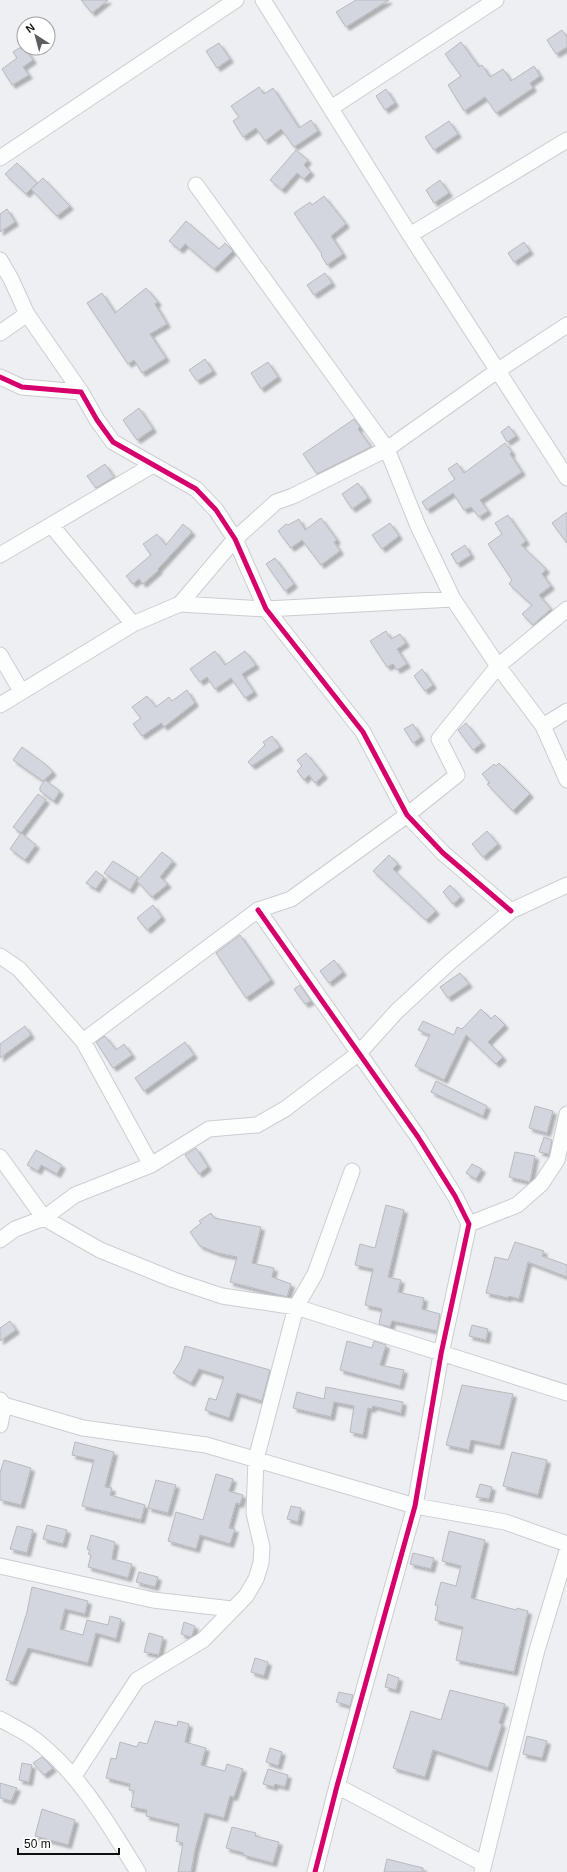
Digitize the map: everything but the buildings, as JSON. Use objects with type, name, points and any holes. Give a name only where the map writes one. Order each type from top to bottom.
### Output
[{"type":"street","points":[[0,158],[236,0]]},
{"type":"street","points":[[263,0],[410,235],[567,478]]},
{"type":"street","points":[[331,108],[496,0]]},
{"type":"street","points":[[410,235],[567,140]]},
{"type":"street","points":[[196,185],[387,449],[418,526],[453,599],[498,666],[543,726],[567,780]]},
{"type":"street","points":[[0,260],[11,279],[27,314],[81,392],[97,420],[113,442],[196,489],[216,510],[235,539],[266,609],[363,732],[407,814],[443,853],[511,911]]},
{"type":"street","points":[[0,333],[27,314]]},
{"type":"street","points":[[180,604],[235,539],[276,502],[293,496],[387,449],[497,371],[567,325]]},
{"type":"street","points":[[0,377],[22,388],[81,392]]},
{"type":"street","points":[[0,555],[153,465]]},
{"type":"street","points":[[51,525],[133,624]]},
{"type":"street","points":[[0,705],[133,624],[180,604],[266,609],[453,599]]},
{"type":"street","points":[[83,1041],[258,910],[291,899],[407,814],[457,775],[439,738],[498,666],[567,610]]},
{"type":"street","points":[[0,655],[21,692]]},
{"type":"street","points":[[543,726],[567,711]]},
{"type":"street","points":[[0,1240],[15,1229],[44,1218],[75,1195],[151,1165],[209,1129],[257,1125],[285,1109],[359,1053],[397,1011],[445,967],[511,911],[567,885]]},
{"type":"street","points":[[258,910],[418,1137],[455,1196],[469,1224],[441,1354],[415,1506],[337,1786],[315,1872]]},
{"type":"street","points":[[0,956],[19,969],[83,1041],[151,1165]]},
{"type":"street","points":[[469,1224],[516,1205],[541,1184],[557,1160],[567,1114]]},
{"type":"street","points":[[0,1157],[44,1218],[100,1250],[174,1280],[222,1296],[296,1307],[567,1393]]},
{"type":"street","points":[[74,1776],[137,1680],[203,1640],[246,1596],[256,1579],[261,1563],[262,1547],[254,1513],[256,1459],[296,1307],[315,1274],[352,1171]]},
{"type":"street","points":[[0,1425],[2,1403],[83,1428],[206,1446],[256,1459],[415,1506],[505,1522],[567,1544]]},
{"type":"street","points":[[337,1786],[483,1868],[538,1650],[567,1551]]},
{"type":"street","points":[[0,1566],[153,1600],[232,1609]]},
{"type":"street","points":[[0,1719],[37,1740],[74,1776],[103,1816],[138,1872]]},
{"type":"cycle path","points":[[0,377],[22,387],[81,392],[97,420],[113,442],[196,489],[216,510],[235,539],[266,609],[363,732],[407,815],[443,853],[511,911]]},
{"type":"cycle path","points":[[258,910],[418,1137],[455,1196],[469,1224],[441,1354],[415,1506],[337,1786],[315,1872]]}]
